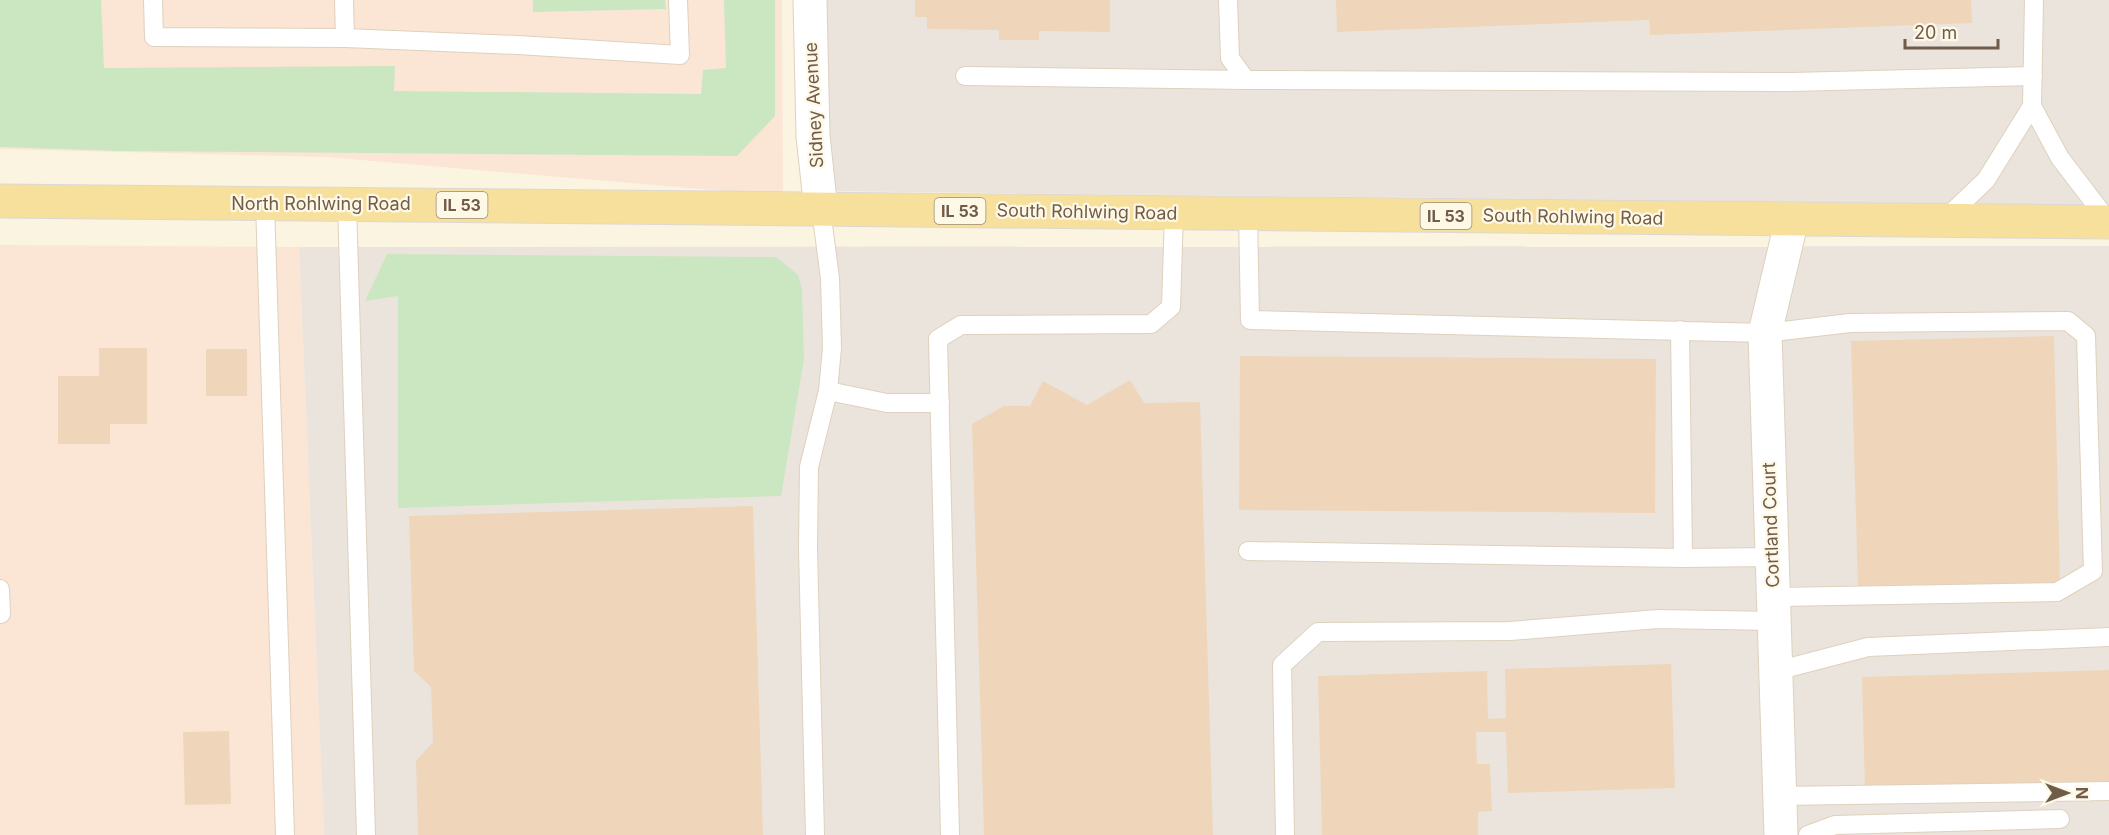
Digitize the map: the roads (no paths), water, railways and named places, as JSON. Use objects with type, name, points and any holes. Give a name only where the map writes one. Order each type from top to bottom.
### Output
[{"type":"main road","name":"North Rohlwing Road","points":[[0,201],[821,210]]},
{"type":"main road","name":"South Rohlwing Road","points":[[821,210],[2109,222]]},
{"type":"street","name":"Sidney Avenue","points":[[810,0],[813,136],[821,210]]},
{"type":"street","name":"Cortland Court","points":[[1781,835],[1764,333],[1792,219]]},
{"type":"lane","points":[[153,0],[154,37],[345,38],[680,55],[678,0]]},
{"type":"lane","points":[[344,0],[345,38]]},
{"type":"lane","points":[[1228,0],[1230,58],[1246,80]]},
{"type":"lane","points":[[1944,220],[1986,180],[2032,106],[2034,0]]},
{"type":"lane","points":[[965,76],[1246,80],[1791,82],[2033,76]]},
{"type":"lane","points":[[2032,106],[2060,158],[2109,222]]},
{"type":"lane","points":[[265,203],[285,835]]},
{"type":"lane","points":[[347,204],[366,835]]},
{"type":"lane","points":[[815,835],[808,549],[809,467],[828,391],[832,348],[830,278],[821,210]]},
{"type":"lane","points":[[950,835],[938,339],[961,325],[1151,324],[1171,307],[1174,213]]},
{"type":"lane","points":[[1248,214],[1250,320],[1764,333],[1850,323],[2068,321],[2086,336],[2092,571],[2056,591],[1774,609],[1510,632],[1318,632],[1282,665],[1285,835]]},
{"type":"lane","points":[[1680,330],[1683,558]]},
{"type":"lane","points":[[828,391],[887,403],[940,403]]},
{"type":"lane","points":[[1248,551],[1683,558],[1771,557]]},
{"type":"lane","points":[[0,589],[1,614]]},
{"type":"lane","points":[[1776,671],[1868,647],[2109,637]]},
{"type":"lane","points":[[1780,796],[2109,790]]},
{"type":"lane","points":[[1808,835],[1835,825],[2060,819]]}]
